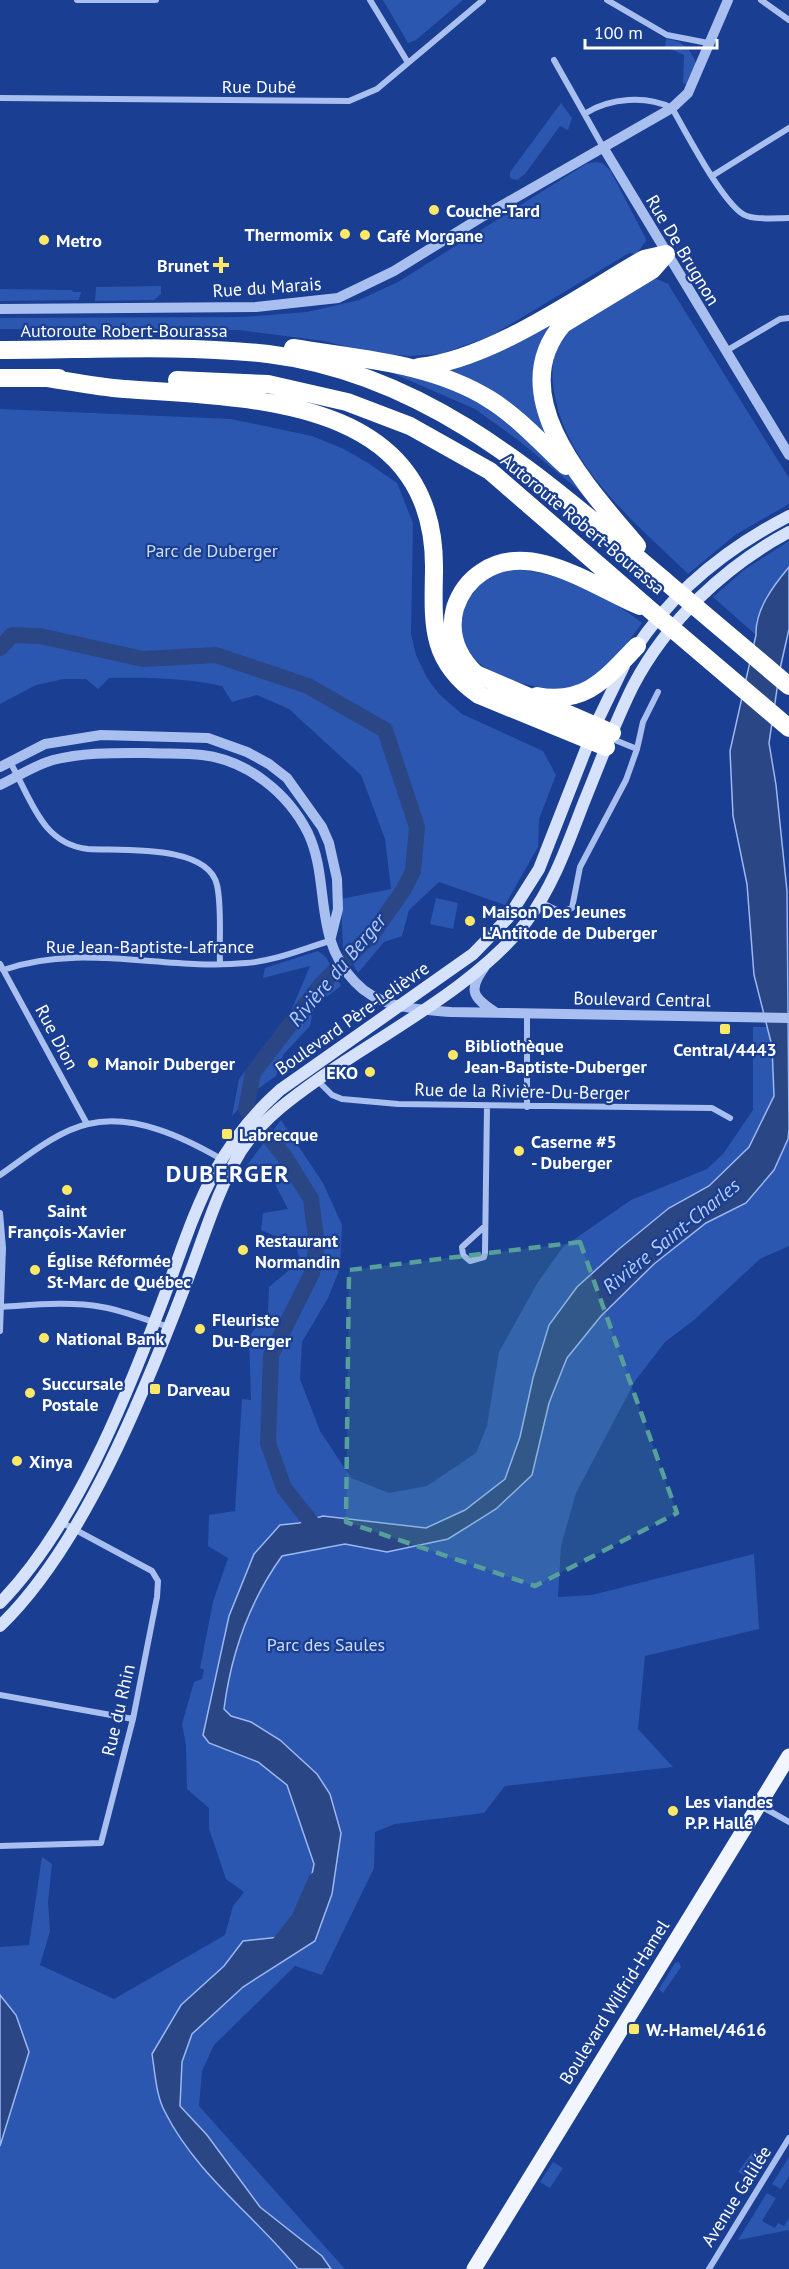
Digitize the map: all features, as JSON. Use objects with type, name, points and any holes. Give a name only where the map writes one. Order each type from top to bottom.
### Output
[{"type":"highway","points":[[411,368],[467,357],[497,344],[644,259],[666,254]]},
{"type":"highway","points":[[665,580],[586,486],[567,458],[547,414],[542,367],[545,352],[553,335],[563,324],[652,270],[666,254]]},
{"type":"highway","points":[[205,348],[239,342],[258,343],[411,368],[463,384],[491,400],[522,425],[586,486]]},
{"type":"highway","name":"Autoroute Robert-Bourassa","points":[[0,350],[205,348],[271,355],[348,373],[418,401],[466,425],[500,447],[665,580],[789,686]]},
{"type":"highway","name":"Autoroute Robert-Bourassa","points":[[0,378],[229,381],[268,384],[310,392],[380,413],[449,446],[490,471],[789,728]]},
{"type":"highway","points":[[48,378],[122,388],[222,395],[287,406],[347,427],[381,446],[412,477],[425,504],[435,550],[435,632],[448,667],[460,682],[479,695],[602,737]]},
{"type":"highway","points":[[602,737],[484,679],[470,668],[463,660],[453,635],[454,612],[462,592],[486,569],[509,562],[543,564],[571,574],[649,610]]},
{"type":"highway","points":[[509,690],[551,699],[578,695],[601,682],[637,646]]},
{"type":"main road","name":"Boulevard Père-Lelièvre","points":[[0,1603],[25,1575],[61,1522],[104,1441],[154,1323],[204,1192],[220,1158],[244,1136],[317,1080],[487,964],[520,931],[540,902],[556,872],[602,737],[616,682],[637,646],[655,620],[694,580],[732,550],[789,516]]},
{"type":"main road","name":"Boulevard Père-Lelièvre","points":[[0,1626],[37,1583],[74,1529],[117,1446],[169,1328],[244,1136],[264,1104],[315,1063],[473,954],[496,932],[518,905],[602,737],[641,672],[681,619],[745,559],[789,532]]},
{"type":"main road","name":"Boulevard Wilfrid-Hamel","points":[[474,2269],[789,1756]]},
{"type":"street","points":[[78,0],[156,0]]},
{"type":"street","points":[[370,0],[407,61]]},
{"type":"street","name":"Rue Dubé","points":[[0,98],[349,101],[377,88],[483,0]]},
{"type":"street","points":[[607,0],[667,35],[708,43]]},
{"type":"street","name":"Rue du Marais","points":[[0,309],[256,306],[338,298],[394,271],[672,108],[688,93],[728,0]]},
{"type":"street","points":[[761,0],[789,20]]},
{"type":"street","name":"Rue De Brugnon","points":[[554,60],[666,254],[789,455]]},
{"type":"street","points":[[586,113],[611,101],[662,104],[672,108],[712,176],[738,210],[746,216],[789,218]]},
{"type":"street","points":[[712,176],[789,128]]},
{"type":"street","points":[[725,351],[780,319],[789,318]]},
{"type":"street","points":[[540,902],[561,912],[572,908],[580,867],[626,780],[637,750],[643,722],[658,692]]},
{"type":"street","points":[[220,964],[218,885],[211,871],[187,855],[88,849],[74,847],[61,841],[41,820],[18,776],[5,764],[45,744],[84,736],[208,738],[247,752],[269,764],[287,778],[322,827],[329,843],[337,879],[338,909],[330,941]]},
{"type":"street","points":[[602,737],[637,750]]},
{"type":"street","name":"Boulevard Central","points":[[0,786],[51,760],[99,752],[203,755],[223,759],[243,768],[278,791],[308,833],[320,877],[325,927],[349,976],[381,1002],[397,1007],[495,1013],[789,1017]]},
{"type":"street","name":"Rue Jean-Baptiste-Lafrance","points":[[2,967],[67,958],[220,964],[264,961],[330,941]]},
{"type":"street","points":[[487,964],[477,978],[475,992],[478,1001],[495,1013]]},
{"type":"street","name":"Rue Dion","points":[[2,967],[87,1124]]},
{"type":"street","points":[[527,1013],[527,1107]]},
{"type":"street","name":"Rue de la Rivière-Du-Berger","points":[[317,1080],[332,1095],[342,1099],[398,1104],[712,1108],[730,1118]]},
{"type":"street","points":[[485,1226],[462,1247],[463,1255],[470,1261],[484,1257],[485,1226],[487,1106]]},
{"type":"street","points":[[0,1175],[32,1153],[87,1124],[109,1121],[146,1126],[192,1143],[233,1166]]},
{"type":"street","points":[[0,1213],[3,1248],[0,1331]]},
{"type":"street","points":[[1,1306],[47,1304],[100,1306],[169,1328]]},
{"type":"street","points":[[61,1522],[74,1529]]},
{"type":"street","name":"Rue du Rhin","points":[[0,1846],[101,1844],[133,1719],[158,1581],[152,1570],[74,1529]]},
{"type":"street","points":[[0,1695],[133,1719]]},
{"type":"street","points":[[759,1805],[789,1822]]},
{"type":"street","name":"Avenue Galilée","points":[[709,2269],[789,2138]]},
{"type":"highlighted area","points":[[580,1242],[677,1513],[535,1586],[346,1522],[349,1270]]},
{"type":"green space","points":[[383,0],[463,0],[416,40],[408,43]]},
{"type":"green space","points":[[666,39],[677,41],[688,49],[694,58],[696,63],[688,86],[683,83],[684,55],[665,47]]},
{"type":"green space","points":[[561,103],[572,118],[568,130],[560,126],[525,174],[517,180],[510,178],[510,172]]},
{"type":"green space","points":[[602,163],[610,170],[645,237],[646,241],[636,254],[629,253],[491,336],[441,354],[409,356],[372,353],[324,341],[239,330],[0,329],[0,318],[243,317],[307,312],[359,300],[398,282],[586,164]]},
{"type":"green space","points":[[643,264],[545,341],[553,446],[443,369]]},
{"type":"green space","points":[[657,279],[668,284],[789,478],[789,504],[735,535],[688,574],[624,512],[586,466],[559,414],[553,385],[554,356],[567,329],[606,304],[650,280]]},
{"type":"green space","points":[[161,286],[161,294],[154,300],[95,301],[96,287]]},
{"type":"green space","points":[[0,289],[81,292],[79,300],[0,301]]},
{"type":"green space","points":[[384,364],[490,402],[583,488],[580,491],[518,440],[475,409],[383,369]]},
{"type":"green space","name":"Parc de Duberger","points":[[0,409],[231,419],[312,436],[344,449],[397,483],[413,523],[411,634],[416,655],[427,678],[439,694],[462,714],[543,751],[556,775],[539,819],[538,847],[505,905],[439,882],[409,910],[402,936],[384,942],[358,973],[343,948],[341,899],[391,889],[385,839],[361,775],[289,709],[257,695],[232,702],[222,686],[208,683],[137,678],[109,678],[98,689],[86,679],[63,679],[36,685],[0,704]]},
{"type":"green space","points":[[789,541],[789,567],[768,596],[756,621],[756,635],[713,597],[744,570]]},
{"type":"green space","points":[[505,569],[541,573],[578,585],[613,603],[642,623],[604,670],[584,683],[561,689],[533,686],[504,677],[480,664],[468,651],[462,635],[462,624],[465,605],[471,591],[483,580]]},
{"type":"green space","points":[[436,898],[458,903],[453,929],[430,924]]},
{"type":"green space","points":[[318,951],[326,957],[341,986],[314,1006],[310,1026],[283,1055],[276,1076],[255,1091],[232,1116],[239,1079],[291,1011],[310,966],[263,978],[265,968]]},
{"type":"green space","name":"Parc des Saules","points":[[753,1027],[769,1027],[774,1046],[776,1097],[751,1149],[711,1187],[671,1209],[579,1289],[552,1326],[534,1378],[522,1437],[507,1481],[467,1514],[426,1530],[303,1523],[386,1548],[447,1538],[494,1507],[530,1474],[547,1399],[565,1356],[600,1313],[652,1261],[708,1219],[744,1201],[770,1169],[784,1137],[789,1079],[789,1246],[760,1259],[694,1320],[665,1342],[635,1381],[576,1493],[561,1546],[558,1597],[592,1595],[754,1554],[759,1629],[645,1656],[638,1729],[673,1767],[505,1786],[484,1813],[395,1824],[375,1832],[374,1868],[322,1975],[295,1966],[214,2045],[202,2071],[199,2106],[345,2269],[0,2269],[0,1947],[29,1945],[42,1857],[52,1864],[48,1902],[50,1931],[40,1965],[114,1999],[225,1935],[233,1906],[244,1892],[226,1879],[209,1829],[209,1808],[187,1789],[186,1745],[182,1724],[194,1682],[202,1679],[204,1670],[200,1668],[213,1602],[228,1558],[208,1546],[209,1515],[235,1511],[242,1399],[251,1400],[249,1336],[268,1313],[269,1287],[300,1261],[296,1245],[261,1230],[263,1213],[288,1209],[272,1178],[241,1173],[281,1120],[323,1183],[342,1225],[340,1268],[328,1298],[302,1342],[300,1379],[320,1431],[351,1478],[389,1493],[427,1486],[476,1453],[487,1426],[499,1352],[538,1282],[563,1247],[631,1200],[707,1169],[723,1154],[753,1110]]},
{"type":"green space","points":[[679,1962],[681,1967],[663,1993],[659,1989],[675,1963]]},
{"type":"green space","points":[[754,2150],[768,2159],[752,2180],[738,2172]]},
{"type":"green space","points":[[789,2157],[789,2176],[781,2189],[772,2184]]},
{"type":"green space","points":[[553,2162],[563,2168],[550,2188],[540,2182]]},
{"type":"green space","points":[[767,2193],[776,2198],[762,2221],[775,2228],[778,2223],[784,2226],[789,2218],[789,2230],[738,2240]]},
{"type":"water","name":"Rivière Saint-Charles","points":[[789,567],[789,629],[780,669],[769,743],[776,785],[787,891],[789,1129],[788,1139],[774,1170],[746,1203],[706,1223],[654,1264],[601,1316],[567,1358],[549,1403],[532,1475],[496,1509],[448,1539],[387,1552],[345,1544],[282,1556],[251,1610],[231,1668],[224,1709],[231,1716],[251,1722],[280,1740],[317,1774],[330,1794],[341,1833],[332,1894],[315,1941],[243,1987],[192,2034],[182,2062],[180,2106],[207,2135],[260,2207],[322,2256],[331,2269],[298,2269],[209,2175],[178,2134],[160,2099],[152,2054],[181,2005],[224,1966],[243,1941],[290,1936],[306,1905],[314,1864],[287,1785],[258,1762],[209,1743],[203,1735],[229,1616],[254,1554],[280,1525],[299,1523],[323,1516],[426,1528],[465,1510],[505,1479],[520,1437],[533,1378],[549,1325],[577,1287],[619,1249],[669,1208],[709,1186],[749,1147],[774,1096],[772,1046],[754,975],[747,884],[733,816],[730,751],[756,635],[758,616],[771,590]]},
{"type":"water","points":[[0,1995],[16,2015],[29,2052],[0,2146]]},
{"type":"waterway","name":"Rivière du Berger","points":[[0,648],[12,635],[40,636],[143,659],[216,655],[308,686],[385,730],[417,827],[413,871],[404,889],[374,932],[319,987],[253,1073],[246,1109],[285,1157],[311,1199],[317,1245],[312,1273],[271,1355],[268,1443],[284,1488],[322,1536]]},
{"type":"waterway","name":"Rivière Saint-Charles","points":[[272,1953],[299,1919],[316,1880]]},
{"type":"place","name":"Couche-Tard","points":[[434,210]]},
{"type":"place","name":"Thermomix","points":[[345,234]]},
{"type":"place","name":"Café Morgane","points":[[365,235]]},
{"type":"place","name":"Metro","points":[[44,240]]},
{"type":"place","name":"Brunet","points":[[221,265]]},
{"type":"place","name":"Maison Des Jeunes L'Antitode de Duberger","points":[[470,921]]},
{"type":"place","name":"Central/4443","points":[[725,1029]]},
{"type":"place","name":"Bibliothèque Jean-Baptiste-Duberger","points":[[453,1055]]},
{"type":"place","name":"Manoir Duberger","points":[[93,1063]]},
{"type":"place","name":"EKO","points":[[370,1072]]},
{"type":"place","name":"Labrecque","points":[[227,1134]]},
{"type":"place","name":"Caserne #5 - Duberger","points":[[519,1151]]},
{"type":"place","name":"Saint François-Xavier","points":[[67,1190]]},
{"type":"place","name":"Restaurant Normandin","points":[[243,1250]]},
{"type":"place","name":"Église Réformée St-Marc de Québec","points":[[35,1270]]},
{"type":"place","name":"Fleuriste Du-Berger","points":[[200,1329]]},
{"type":"place","name":"National Bank","points":[[44,1338]]},
{"type":"place","name":"Darveau","points":[[155,1389]]},
{"type":"place","name":"Succursale Postale","points":[[30,1393]]},
{"type":"place","name":"Xinya","points":[[17,1461]]},
{"type":"place","name":"Les viandes P.P. Hallé","points":[[673,1811]]},
{"type":"place","name":"W.-Hamel/4616","points":[[634,2029]]},
{"type":"district","name":"DUBERGER","points":[[228,1173]]}]
